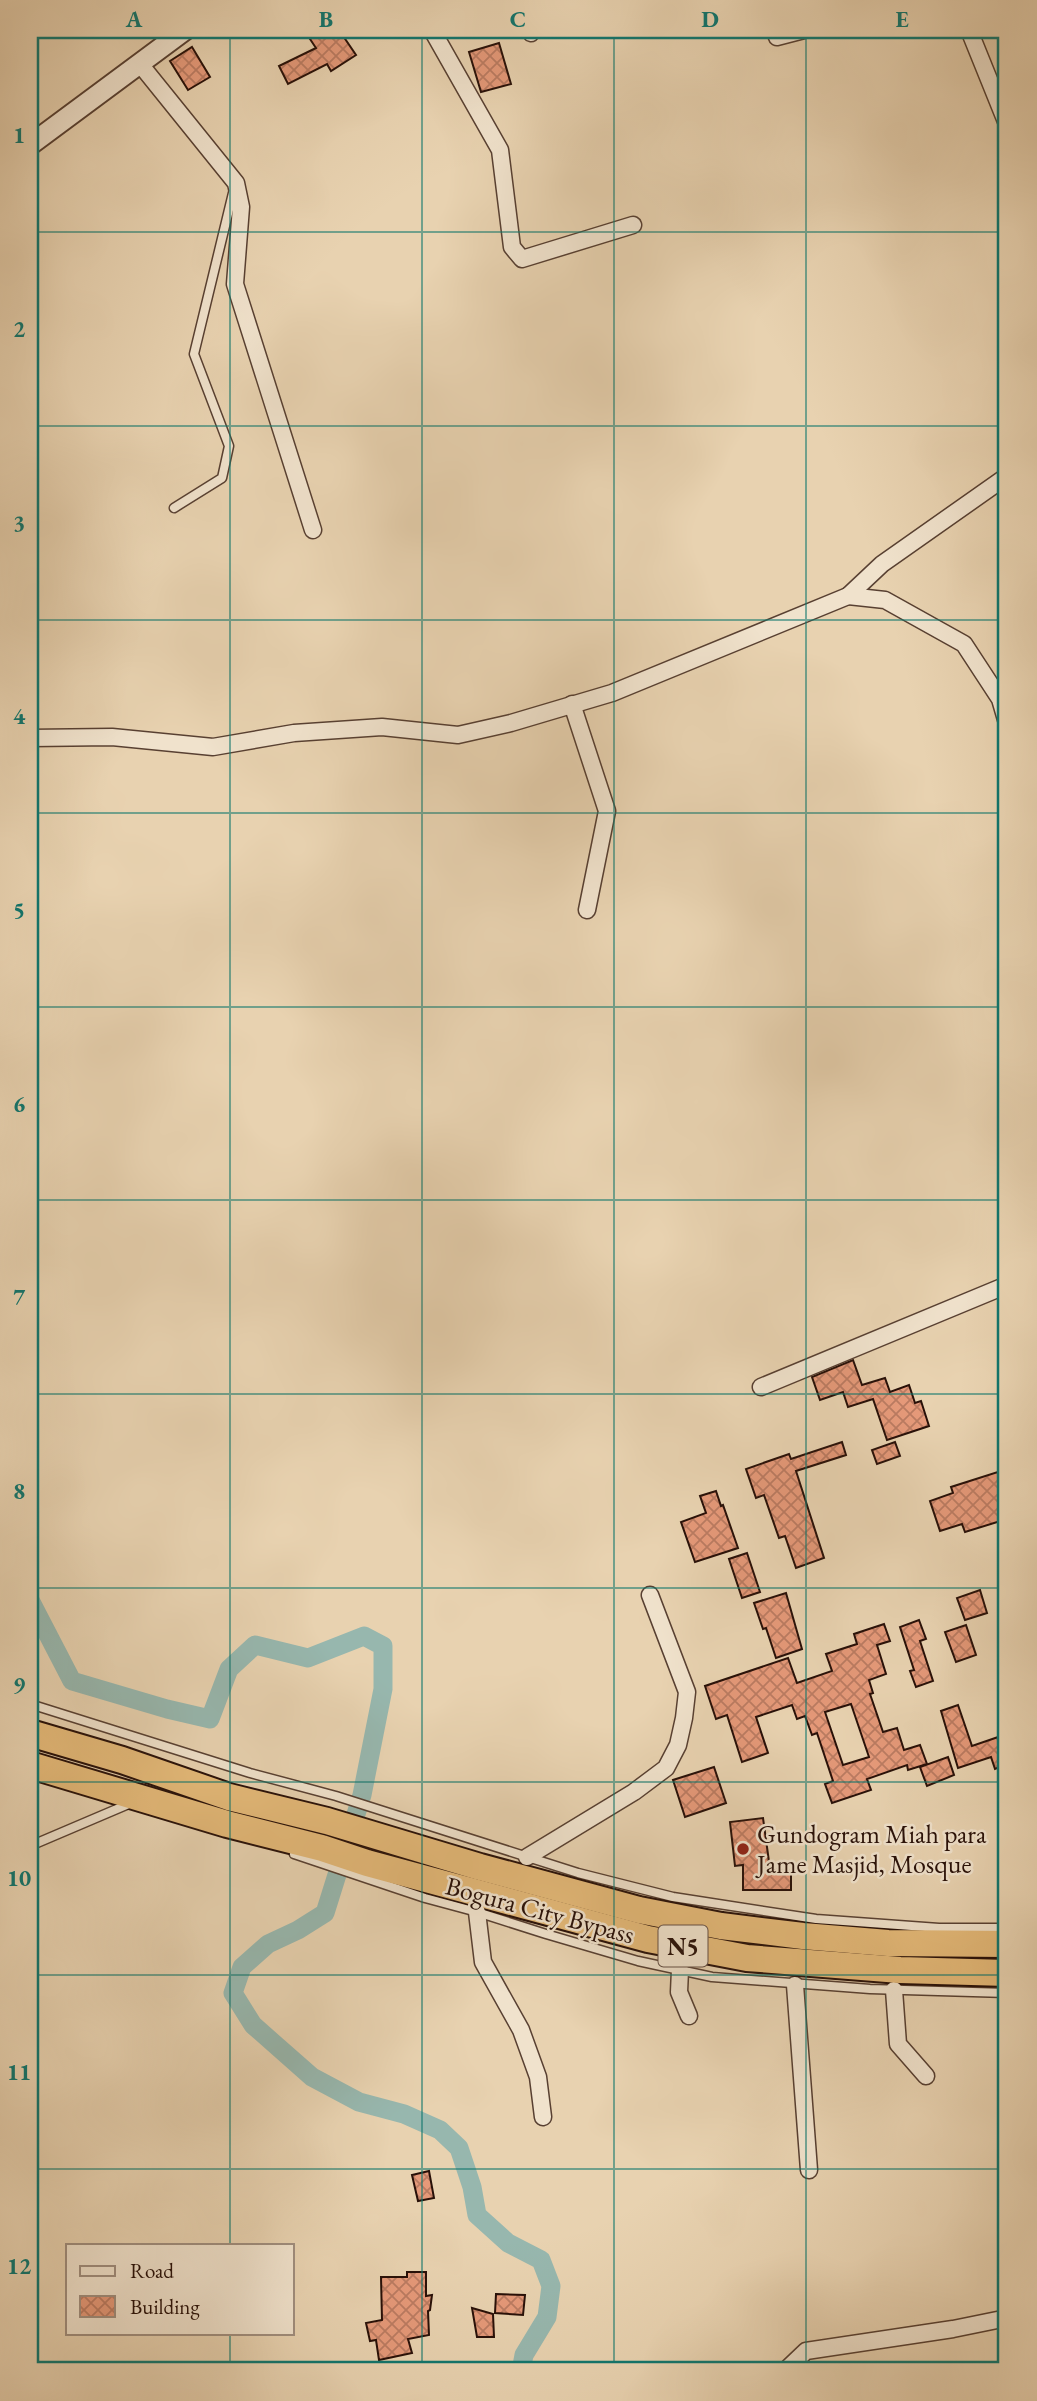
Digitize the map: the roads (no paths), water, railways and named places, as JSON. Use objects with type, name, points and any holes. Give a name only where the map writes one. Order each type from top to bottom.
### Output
[{"type":"highway","name":"Bogura City Bypass","points":[[30,1733],[121,1760],[229,1797],[327,1821],[380,1824],[639,1910],[721,1926],[803,1936],[888,1943],[1007,1944]]},
{"type":"highway","points":[[30,1765],[318,1854]]},
{"type":"highway","name":"Bogura City Bypass","points":[[318,1854],[365,1870],[648,1939],[747,1958],[900,1970],[1007,1973]]},
{"type":"street","points":[[30,145],[185,30]]},
{"type":"street","points":[[432,30],[500,150],[512,247],[522,259],[633,225]]},
{"type":"street","points":[[777,37],[804,30]]},
{"type":"street","points":[[969,30],[1007,124]]},
{"type":"street","points":[[140,64],[236,183],[241,207],[235,284],[313,530]]},
{"type":"street","points":[[30,738],[112,737],[213,747],[294,733],[382,727],[458,735],[511,723],[612,693],[848,596],[882,564],[1007,476]]},
{"type":"street","points":[[848,596],[885,600],[964,645],[1000,699],[1007,723]]},
{"type":"street","points":[[572,704],[607,811],[587,910]]},
{"type":"street","points":[[761,1387],[1007,1285]]},
{"type":"street","points":[[527,1857],[634,1792],[666,1768],[678,1745],[687,1692],[650,1595]]},
{"type":"street","points":[[477,1912],[483,1962],[521,2030],[538,2077],[543,2117]]},
{"type":"street","points":[[680,1970],[679,1992],[689,2016]]},
{"type":"street","points":[[794,1985],[809,2170]]},
{"type":"street","points":[[894,1990],[898,2044],[926,2077]]},
{"type":"street","points":[[785,2371],[806,2351],[953,2329],[1007,2318]]},
{"type":"lane","points":[[174,508],[222,478],[229,446],[194,354],[236,183]]},
{"type":"lane","points":[[30,1704],[250,1773],[336,1796],[380,1824],[527,1857],[673,1897],[878,1924],[1007,1928]]},
{"type":"lane","points":[[55,1783],[163,1811],[262,1843]]},
{"type":"lane","points":[[30,1846],[131,1803]]},
{"type":"lane","points":[[288,1852],[318,1854]]},
{"type":"lane","points":[[365,1870],[425,1898],[638,1961],[712,1977],[794,1985],[1007,1993]]},
{"type":"waterway","points":[[30,1600],[72,1681],[210,1719],[229,1669],[255,1645],[308,1658],[364,1636],[383,1646],[383,1689],[362,1795],[325,1913],[268,1944],[242,1967],[233,1993],[253,2025],[312,2077],[359,2102],[404,2114],[440,2130],[459,2148],[472,2187],[477,2215],[508,2243],[541,2260],[551,2286],[547,2317],[524,2355],[521,2371]]},
{"type":"place","name":"Gundogram Miah para Jame Masjid, Mosque","points":[[743,1849]]}]
